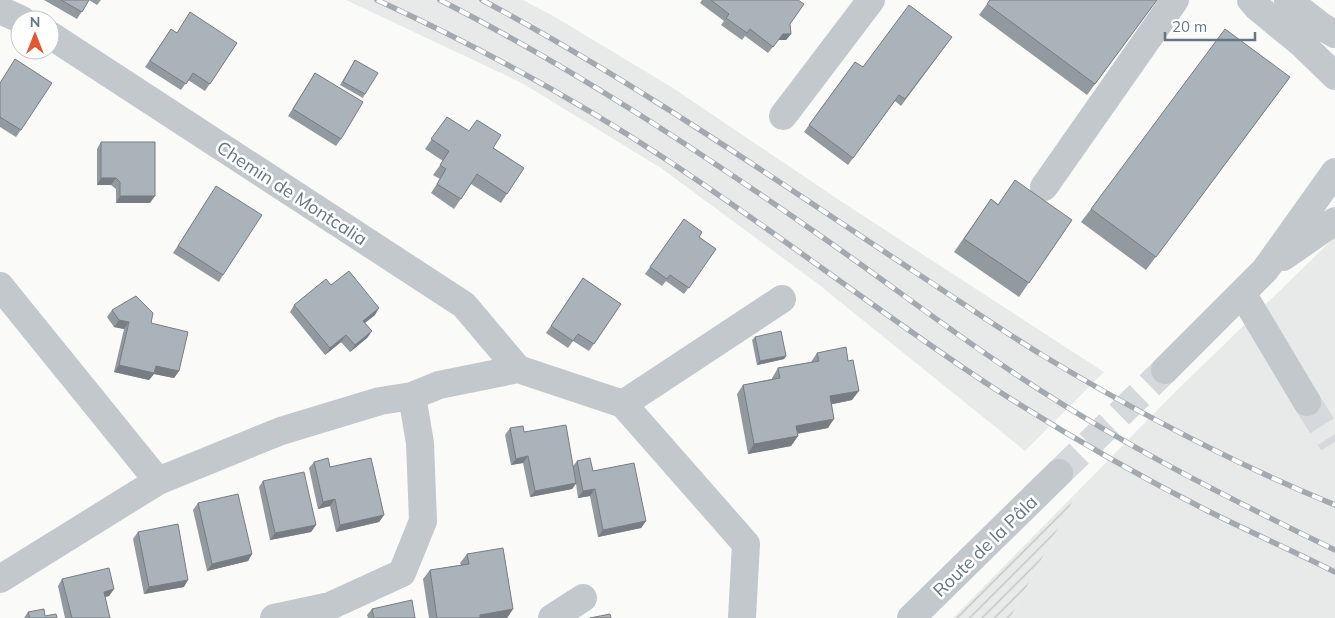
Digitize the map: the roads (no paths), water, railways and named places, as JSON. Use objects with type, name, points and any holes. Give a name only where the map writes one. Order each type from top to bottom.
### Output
[{"type":"street","points":[[783,116],[871,0]]},
{"type":"street","points":[[1044,187],[1175,0]]},
{"type":"street","points":[[1251,0],[1302,44],[1335,76]]},
{"type":"street","points":[[1288,0],[1335,34]]},
{"type":"street","name":"Chemin de Montcalia","points":[[60,42],[464,305],[518,369]]},
{"type":"street","points":[[1165,370],[1265,270],[1335,172]]},
{"type":"street","points":[[1265,270],[1335,221]]},
{"type":"street","points":[[0,286],[158,482]]},
{"type":"street","points":[[1242,294],[1307,402]]},
{"type":"street","points":[[623,404],[782,300]]},
{"type":"street","points":[[0,579],[158,482],[281,431],[380,401],[412,396],[439,385],[518,369],[623,404],[746,544],[742,618]]},
{"type":"street","points":[[274,618],[330,606],[402,573],[423,521],[420,443],[412,396]]},
{"type":"street","name":"Route de la Pâla","points":[[911,618],[1059,473]]},
{"type":"street","points":[[552,618],[583,598]]},
{"type":"tunnel","points":[[1059,473],[1165,370]]},
{"type":"tunnel","points":[[1307,402],[1333,443]]},
{"type":"railway","points":[[377,0],[525,74],[632,137],[748,215],[948,358],[1070,435],[1180,497],[1335,572]]},
{"type":"railway","points":[[440,0],[490,26],[587,82],[682,142],[822,237],[976,348],[1103,429],[1179,471],[1335,550]]},
{"type":"railway","points":[[482,0],[539,31],[650,98],[759,168],[1011,336],[1077,376],[1185,436],[1259,472],[1335,505]]}]
